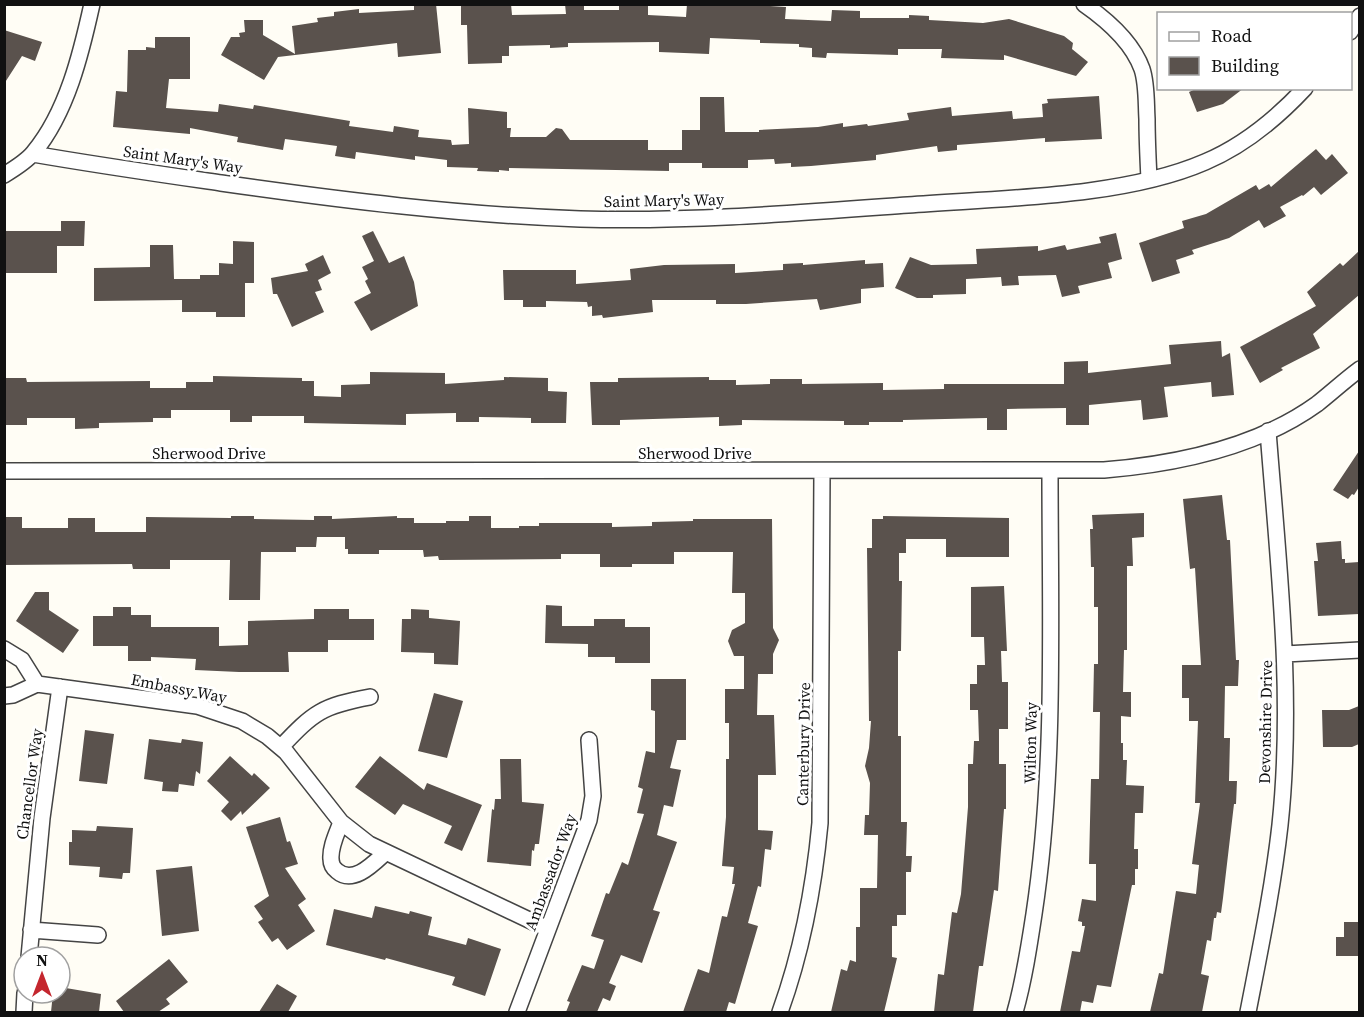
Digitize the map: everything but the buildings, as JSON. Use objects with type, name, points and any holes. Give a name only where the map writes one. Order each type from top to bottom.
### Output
[{"type":"street","points":[[4,175],[33,154],[53,123],[72,78],[92,4]]},
{"type":"street","points":[[1084,4],[1103,10],[1133,51],[1142,68],[1146,87],[1149,179]]},
{"type":"street","name":"Saint Mary's Way","points":[[33,154],[332,198],[456,212],[583,219],[693,219],[1045,195],[1116,186],[1179,172],[1208,161],[1234,147],[1264,126],[1303,90]]},
{"type":"street","name":"Sherwood Drive","points":[[4,471],[1104,471],[1160,464],[1215,451],[1268,431],[1316,404],[1359,369]]},
{"type":"street","name":"Devonshire Drive","points":[[1248,1012],[1280,824],[1285,715],[1285,654],[1268,431]]},
{"type":"street","name":"Canterbury Drive","points":[[780,1012],[803,933],[816,861],[820,823],[822,472]]},
{"type":"street","name":"Wilton Way","points":[[1015,1012],[1030,940],[1047,807],[1050,472]]},
{"type":"street","points":[[4,649],[22,660],[37,684]]},
{"type":"street","points":[[1285,654],[1359,650]]},
{"type":"street","name":"Embassy Way","points":[[4,696],[13,695],[37,684],[214,710],[242,721],[281,747],[340,822],[354,833],[385,853],[548,929]]},
{"type":"street","name":"Chancellor Way","points":[[30,945],[42,818],[60,687]]},
{"type":"street","points":[[281,747],[305,722],[323,709],[340,702],[370,697]]},
{"type":"street","name":"Ambassador Way","points":[[518,1012],[589,820],[592,808],[592,784],[589,740]]},
{"type":"street","points":[[340,822],[330,860],[334,869],[341,875],[346,877],[357,874],[385,853]]},
{"type":"street","points":[[31,930],[98,935]]}]
